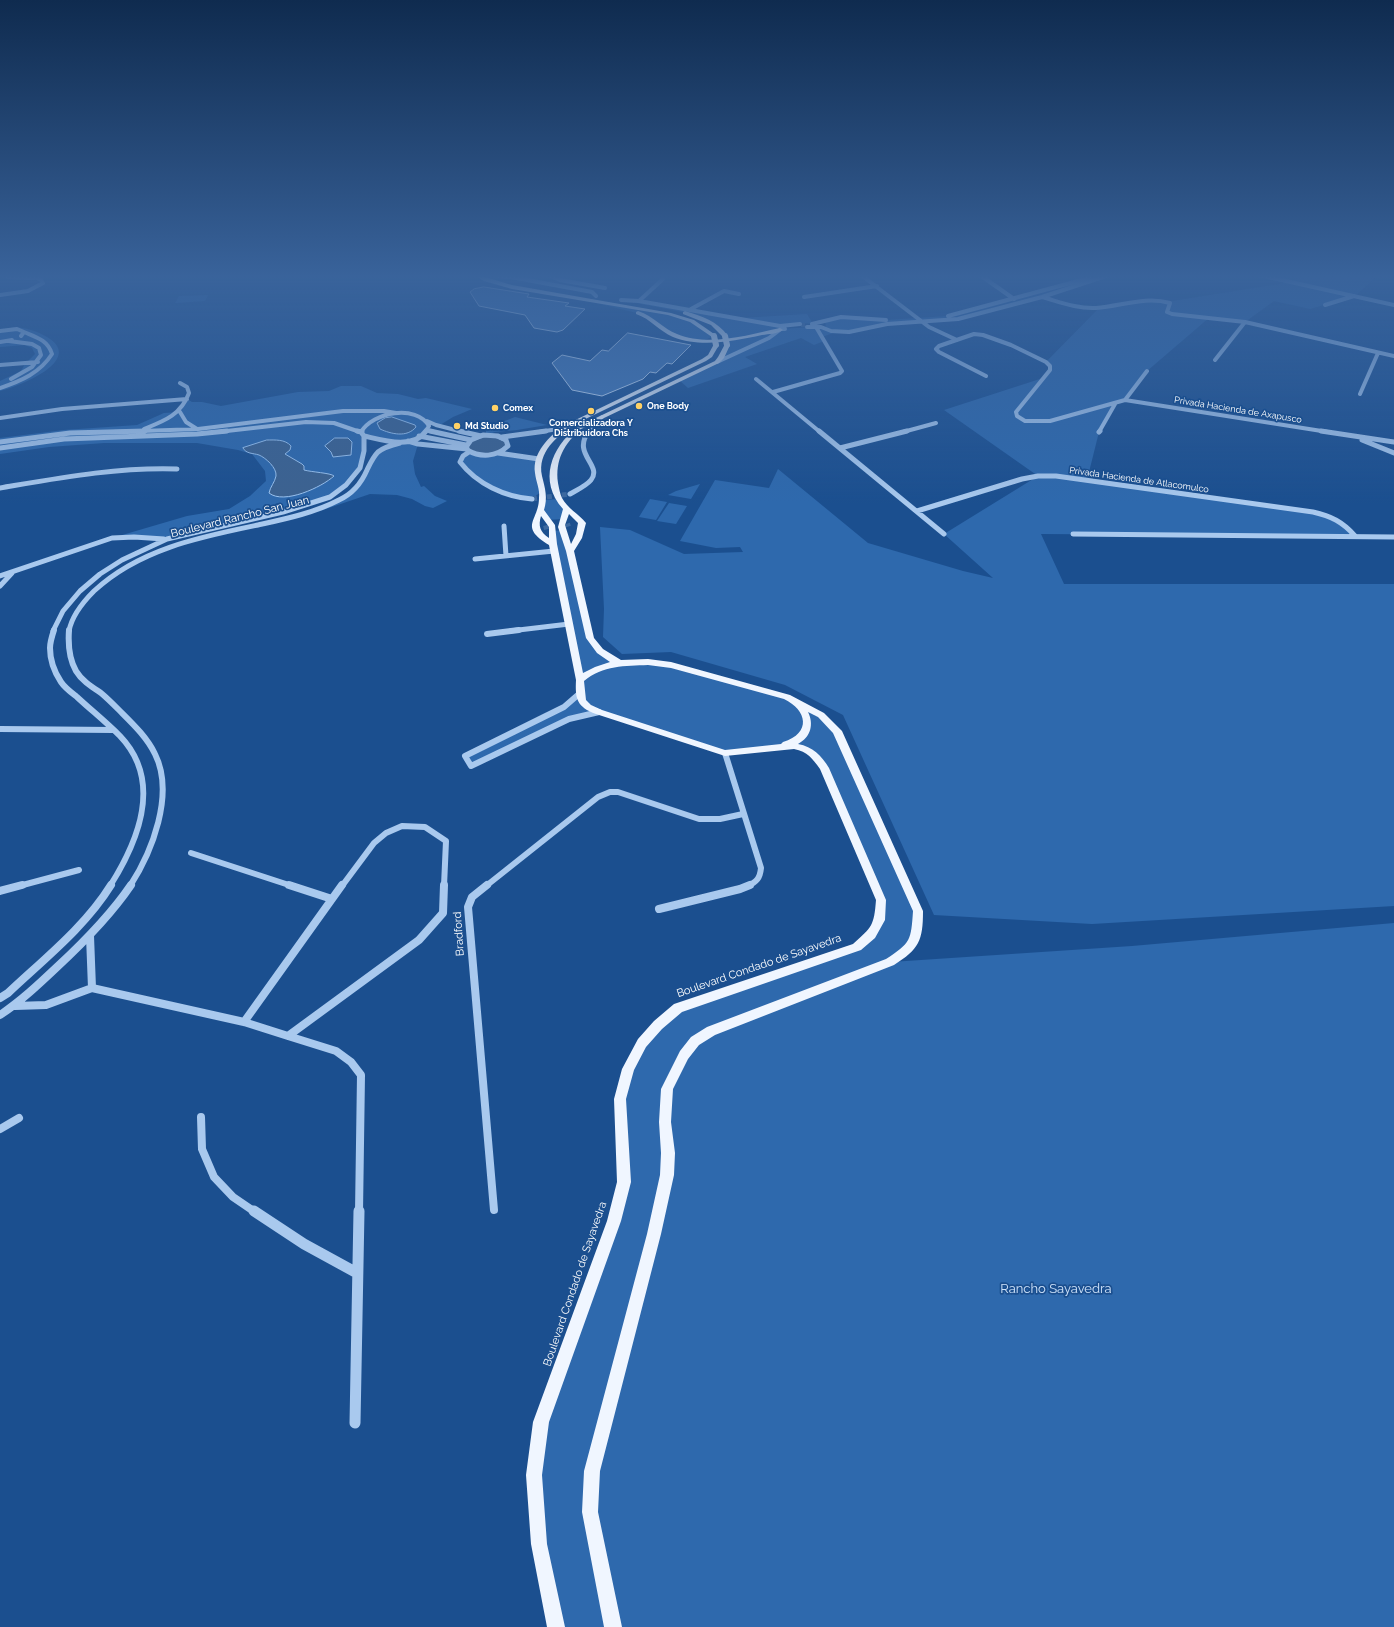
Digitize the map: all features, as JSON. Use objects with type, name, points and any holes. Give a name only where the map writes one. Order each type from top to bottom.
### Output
[{"type":"main road","points":[[554,547],[542,538],[536,529],[535,518],[544,500],[538,470],[539,459],[547,444],[564,428],[704,360],[710,356],[713,351]]},
{"type":"main road","points":[[570,551],[579,538],[582,530],[582,523],[575,514],[567,509],[558,499],[554,458],[561,445],[579,428],[717,362],[721,358],[724,351]]},
{"type":"main road","points":[[544,500],[558,499]]},
{"type":"main road","points":[[567,509],[564,524],[590,638],[600,651],[614,661],[620,663]]},
{"type":"main road","points":[[540,510],[549,526],[554,547],[580,680],[579,694]]},
{"type":"main road","points":[[549,526],[564,524]]},
{"type":"main road","points":[[580,680],[589,672],[603,666],[620,663],[648,662],[671,665],[787,697],[821,715],[837,731],[918,911],[918,934],[910,950],[890,962],[711,1031],[695,1041],[684,1055],[667,1089],[665,1122],[668,1153],[667,1175],[654,1234],[592,1471],[590,1512],[613,1627]]},
{"type":"main road","name":"Boulevard Condado de Sayavedra","points":[[556,1627],[539,1544],[534,1475],[542,1422],[614,1221],[624,1182],[620,1099],[628,1069],[642,1043],[658,1025],[678,1008],[857,947],[871,935],[880,920],[881,900],[824,768],[816,757],[806,749],[794,746],[780,746],[725,753],[599,712],[585,706],[579,694]]},
{"type":"main road","points":[[780,746],[799,740],[807,730],[808,719],[803,709],[787,697]]},
{"type":"street","points":[[0,384],[30,370],[38,362],[41,355],[40,351]]},
{"type":"street","points":[[0,388],[24,379],[39,370],[48,362],[52,354],[52,351]]},
{"type":"street","points":[[717,362],[741,351]]},
{"type":"street","points":[[773,392],[840,373],[842,371],[830,351]]},
{"type":"street","points":[[938,351],[986,376]]},
{"type":"street","points":[[1020,351],[1046,362],[1050,366],[1050,370],[1016,412],[1017,416],[1025,421],[1050,421],[1125,400],[1147,371]]},
{"type":"street","points":[[1214,360],[1222,351]]},
{"type":"street","points":[[1369,351],[1394,356]]},
{"type":"street","points":[[1360,394],[1378,353]]},
{"type":"street","points":[[0,366],[38,362]]},
{"type":"street","points":[[756,379],[944,534]]},
{"type":"street","points":[[139,431],[180,412],[189,393],[187,388],[180,383]]},
{"type":"street","points":[[0,418],[62,409],[187,399]]},
{"type":"street","name":"Privada Hacienda de Axapusco","points":[[1125,400],[1394,442]]},
{"type":"street","points":[[1099,432],[1115,404]]},
{"type":"street","points":[[0,442],[70,433],[198,429],[343,411],[366,410],[384,410],[414,415],[436,425],[481,436]]},
{"type":"street","points":[[180,412],[186,422],[198,429]]},
{"type":"street","points":[[363,434],[368,422],[385,415],[396,413]]},
{"type":"street","points":[[570,494],[583,487],[592,479],[594,472],[593,465],[584,450],[582,442],[585,435],[602,417]]},
{"type":"street","points":[[427,421],[429,431],[470,440],[481,436],[490,435],[502,437],[564,428]]},
{"type":"street","name":"Boulevard Rancho San Juan","points":[[0,448],[79,438],[197,434],[306,422],[334,423],[363,434],[400,442]]},
{"type":"street","points":[[840,448],[936,423]]},
{"type":"street","name":"Boulevard Rancho San Juan","points":[[0,1015],[15,1006],[90,936],[122,898],[140,871],[152,847],[159,820],[163,789],[159,762],[146,738],[104,696],[79,675],[70,657],[68,636],[72,621],[85,601],[115,574],[135,562],[175,544],[294,516],[338,500],[356,488],[377,453],[385,447],[422,437],[429,431]]},
{"type":"street","name":"Boulevard Rancho San Juan","points":[[0,998],[8,993],[75,930],[103,898],[124,864],[137,834],[144,802],[142,778],[134,754],[113,730],[62,684],[54,668],[50,648],[54,628],[67,606],[80,591],[100,574],[122,560],[166,539],[283,512],[330,497],[346,485],[360,468],[364,451],[363,434]]},
{"type":"street","name":"Privada Hacienda de Axapusco","points":[[1349,435],[1394,453]]},
{"type":"street","points":[[422,437],[434,441],[451,442],[483,455],[498,453],[539,459]]},
{"type":"street","points":[[498,453],[508,446],[506,440],[502,437]]},
{"type":"street","points":[[470,440],[468,448],[460,462],[463,467],[490,488],[509,496],[532,499]]},
{"type":"street","points":[[408,441],[428,447],[468,448]]},
{"type":"street","points":[[0,488],[113,471],[151,468],[177,469]]},
{"type":"street","name":"Privada Hacienda de Atlacomulco","points":[[917,511],[1022,479],[1038,476],[1056,476],[1313,512],[1336,519],[1346,525],[1355,536]]},
{"type":"street","points":[[504,526],[506,556]]},
{"type":"street","points":[[1072,534],[1394,537]]},
{"type":"street","points":[[0,576],[112,538],[134,537],[166,539],[175,544]]},
{"type":"street","points":[[475,559],[506,556],[554,547]]},
{"type":"street","points":[[0,586],[14,572]]},
{"type":"street","points":[[487,634],[569,624]]},
{"type":"street","points":[[579,694],[564,707],[465,756],[471,766],[568,719],[599,712]]},
{"type":"street","points":[[0,728],[113,730]]},
{"type":"street","points":[[659,909],[740,889],[756,883],[760,875],[761,868],[725,753]]},
{"type":"street","name":"Bradford","points":[[494,1210],[468,907],[472,897],[598,797],[610,792],[625,793],[699,819],[720,819],[743,814]]},
{"type":"street","points":[[244,1022],[374,843],[386,833],[402,826],[425,827],[446,841],[443,913],[419,940],[288,1036]]},
{"type":"street","points":[[191,852],[332,899]]},
{"type":"street","points":[[0,891],[79,870]]},
{"type":"street","points":[[90,936],[92,988]]},
{"type":"street","points":[[15,1006],[46,1005],[92,988],[244,1022],[336,1051],[351,1062],[361,1075],[354,1423]]},
{"type":"street","points":[[201,1117],[202,1149],[214,1177],[233,1197],[304,1244],[357,1273]]},
{"type":"street","points":[[0,1129],[18,1118]]},
{"type":"green space","points":[[33,351],[58,351],[59,355],[54,363],[45,371],[20,384],[0,391],[0,381],[21,371],[25,364],[35,354]]},
{"type":"green space","points":[[725,351],[763,351],[745,357],[757,364],[688,388],[679,380],[717,362]]},
{"type":"green space","points":[[1057,351],[1170,351],[1147,371],[1125,400],[1115,404],[1099,432],[1087,480],[1327,515],[1355,536],[1041,534],[1064,584],[1394,584],[1394,906],[1092,924],[934,915],[843,715],[785,685],[671,652],[622,654],[603,637],[604,609],[600,527],[630,530],[684,554],[743,552],[740,547],[716,548],[680,541],[715,480],[769,488],[778,469],[868,543],[963,571],[993,578],[944,534],[1038,476],[944,410],[1043,378],[1050,370],[1046,362]]},
{"type":"green space","points":[[341,386],[361,386],[377,393],[398,394],[418,399],[426,398],[472,409],[453,417],[440,425],[427,421],[427,430],[408,441],[418,444],[413,461],[415,474],[421,487],[424,486],[435,496],[447,501],[433,508],[425,506],[412,499],[397,495],[370,494],[320,511],[294,516],[319,508],[356,488],[377,453],[399,443],[364,436],[360,468],[346,485],[330,497],[306,506],[167,539],[112,538],[187,516],[229,509],[250,496],[266,481],[265,471],[252,454],[197,443],[104,443],[49,447],[0,454],[0,438],[64,430],[137,425],[164,413],[180,412],[187,399],[192,402],[202,402],[221,406],[298,392],[329,391]]},
{"type":"green space","points":[[515,417],[547,425],[495,432],[486,435],[486,431],[497,424]]},
{"type":"green space","points":[[469,452],[539,459],[543,490],[532,499],[498,492],[463,467],[463,456]]},
{"type":"green space","points":[[700,484],[691,499],[668,495],[676,491]]},
{"type":"green space","points":[[558,499],[565,506],[563,519],[547,520],[542,505],[544,500]]},
{"type":"green space","points":[[650,499],[667,502],[656,520],[639,517]]},
{"type":"green space","points":[[669,503],[687,506],[676,524],[657,521]]},
{"type":"green space","name":"Rancho Sayavedra","points":[[563,530],[590,638],[614,661],[648,662],[787,697],[806,706],[837,731],[918,911],[918,934],[891,962],[1132,946],[1394,923],[1394,1627],[556,1627],[539,1544],[541,1422],[624,1182],[620,1099],[642,1043],[678,1008],[857,947],[871,935],[881,900],[816,757],[794,746],[731,753],[599,712],[587,714],[471,766],[465,756],[564,707],[579,694],[552,531]]},
{"type":"shaded area","points":[[392,417],[415,425],[416,427],[404,434],[380,429],[377,423],[385,418]]},
{"type":"shaded area","points":[[490,435],[508,443],[496,454],[471,453],[467,443]]},
{"type":"shaded area","points":[[335,438],[348,438],[352,442],[351,455],[333,457],[331,452],[325,446]]},
{"type":"shaded area","points":[[267,440],[280,440],[289,444],[291,446],[290,450],[285,454],[302,464],[304,466],[304,470],[334,476],[321,485],[293,496],[276,496],[269,493],[275,480],[275,470],[265,458],[248,452],[243,448]]},
{"type":"building","points":[[601,351],[685,351],[672,364],[667,363],[656,373],[650,372],[643,379],[602,396],[572,390],[552,363],[562,355],[590,361]]},
{"type":"tunnel","points":[[532,499],[570,494]]},
{"type":"tunnel","points":[[547,525],[548,529]]},
{"type":"place","name":"One Body","points":[[639,406]]},
{"type":"place","name":"Comex","points":[[495,408]]},
{"type":"place","name":"Comercializadora Y Distribuidora Chs","points":[[591,411]]},
{"type":"place","name":"Md Studio","points":[[457,426]]}]
